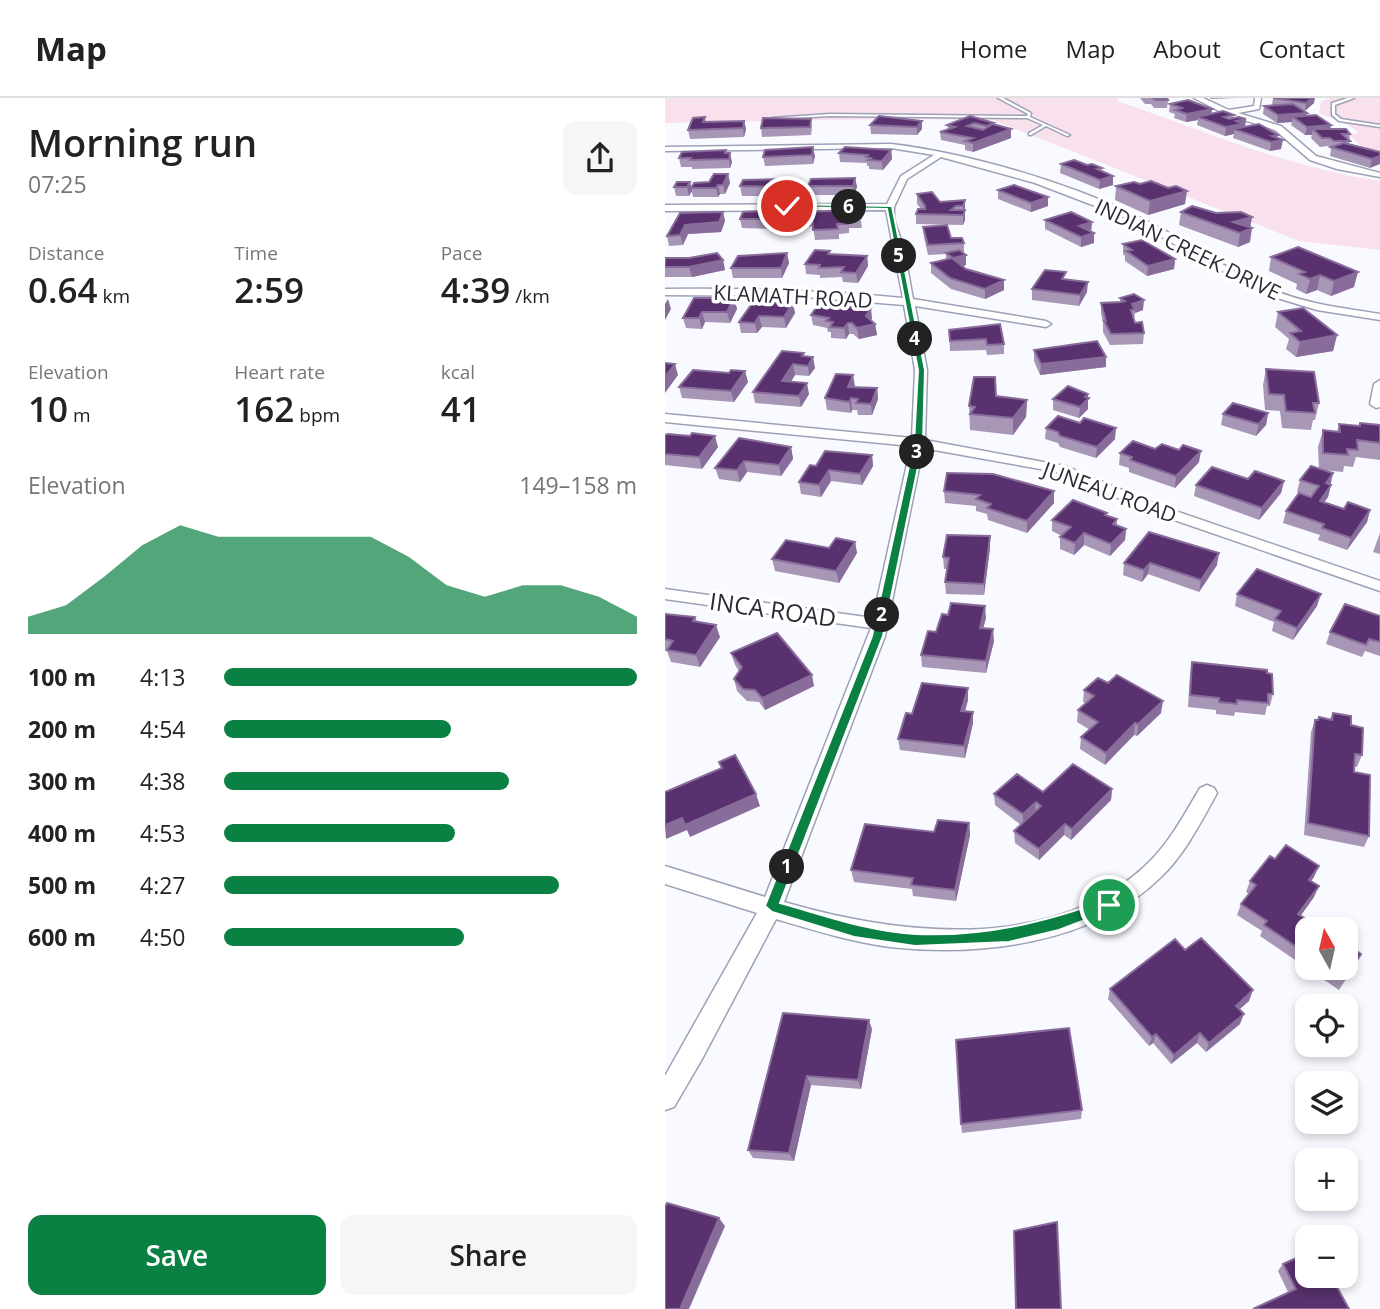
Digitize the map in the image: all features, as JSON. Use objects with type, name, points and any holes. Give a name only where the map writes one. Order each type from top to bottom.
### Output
[{"type":"street","points":[[1197,98],[1228,112],[1278,128],[1313,158],[1380,175]]},
{"type":"street","points":[[1228,112],[1257,108],[1258,98]]},
{"type":"street","name":"INDIAN CREEK DRIVE","points":[[665,149],[891,146],[941,154],[1017,174],[1132,217],[1268,292],[1317,307],[1379,320]]},
{"type":"street","points":[[665,1098],[694,1051],[772,906],[880,624],[918,443],[922,370],[890,219],[890,207],[904,178],[941,154]]},
{"type":"street","points":[[665,208],[890,207]]},
{"type":"street","name":"KLAMATH ROAD","points":[[665,292],[760,292],[908,303],[1046,324]]},
{"type":"street","points":[[1376,404],[1380,384]]},
{"type":"street","name":"JUNEAU ROAD","points":[[665,418],[739,423],[918,443],[1060,469],[1153,508],[1380,586]]},
{"type":"street","name":"INCA ROAD","points":[[665,594],[880,624]]},
{"type":"street","points":[[665,875],[854,930],[915,940],[1009,936],[1059,924],[1109,905],[1145,879],[1173,850],[1207,793]]},
{"type":"lane","points":[[1000,98],[1026,110],[1030,114],[1028,117]]},
{"type":"lane","points":[[1352,98],[1333,104],[1333,114],[1340,120],[1380,126]]},
{"type":"lane","points":[[774,118],[830,115],[1028,117],[1068,135]]},
{"type":"lane","points":[[1030,134],[1045,125]]},
{"type":"shaded area","points":[[665,98],[1118,98],[1118,101],[1280,158],[1380,181],[1380,250],[1299,241],[993,120],[665,123]]},
{"type":"shaded area","points":[[1330,98],[1380,98],[1380,152],[1368,152],[1348,134],[1359,133],[1348,125],[1319,113],[1321,102]]},
{"type":"building","points":[[1273,98],[1312,98],[1306,103]]},
{"type":"building","points":[[1188,100],[1212,109],[1187,114],[1175,110],[1182,108],[1170,104]]},
{"type":"building","points":[[1293,104],[1307,113],[1278,115],[1264,106]]},
{"type":"building","points":[[1223,111],[1234,115],[1224,117],[1229,119],[1246,119],[1236,121],[1242,124],[1226,127],[1198,117]]},
{"type":"building","points":[[1316,115],[1331,125],[1307,127],[1293,117]]},
{"type":"building","points":[[879,116],[922,121],[917,127],[870,125]]},
{"type":"building","points":[[970,116],[994,123],[987,126],[974,123],[967,126],[983,130],[993,124],[1011,129],[973,143],[965,141],[973,138],[940,132],[955,127],[947,125]]},
{"type":"building","points":[[705,117],[703,122],[744,121],[743,128],[688,130],[693,118]]},
{"type":"building","points":[[763,118],[811,119],[810,127],[761,128]]},
{"type":"building","points":[[1259,124],[1278,135],[1272,136],[1283,140],[1271,142],[1234,129]]},
{"type":"building","points":[[1313,129],[1346,129],[1350,134],[1342,134],[1350,141],[1322,138]]},
{"type":"building","points":[[1344,143],[1380,152],[1380,156],[1372,159],[1331,147]]},
{"type":"building","points":[[813,147],[812,155],[763,157],[765,150]]},
{"type":"building","points":[[845,147],[891,150],[882,161],[868,160],[871,158],[866,157],[868,155],[839,153]]},
{"type":"building","points":[[726,150],[725,153],[730,153],[729,159],[679,158],[682,152]]},
{"type":"building","points":[[1074,160],[1102,168],[1097,169],[1113,176],[1100,180],[1061,164]]},
{"type":"building","points":[[714,174],[728,174],[723,185],[716,188],[691,188],[694,183],[709,182]]},
{"type":"building","points":[[855,178],[853,186],[808,186],[811,179]]},
{"type":"building","points":[[792,179],[790,187],[740,186],[743,180]]},
{"type":"building","points":[[1151,181],[1168,188],[1176,186],[1187,191],[1150,201],[1116,186]]},
{"type":"building","points":[[677,182],[690,182],[687,187],[674,187]]},
{"type":"building","points":[[1014,185],[1048,197],[1031,203],[998,190]]},
{"type":"building","points":[[932,192],[940,202],[965,200],[963,206],[956,206],[951,210],[965,210],[963,215],[916,214],[918,209],[925,209],[917,194]]},
{"type":"building","points":[[1192,206],[1216,213],[1241,212],[1252,217],[1233,222],[1252,228],[1240,233],[1181,212]]},
{"type":"building","points":[[787,210],[786,216],[774,216],[773,219],[740,219],[743,212]]},
{"type":"building","points":[[846,210],[846,215],[860,214],[861,218],[847,219],[848,224],[837,224],[838,229],[813,230],[813,217],[808,217],[808,212]]},
{"type":"building","points":[[723,212],[719,222],[685,225],[680,235],[667,236],[680,213]]},
{"type":"building","points":[[1071,212],[1092,222],[1079,226],[1094,233],[1081,237],[1045,220]]},
{"type":"building","points":[[947,225],[951,238],[962,238],[964,243],[928,245],[923,227]]},
{"type":"building","points":[[1142,240],[1175,259],[1148,266],[1126,251],[1132,250],[1123,244]]},
{"type":"building","points":[[1298,247],[1358,272],[1334,281],[1320,275],[1310,279],[1299,274],[1305,272],[1271,257]]},
{"type":"building","points":[[815,250],[830,251],[828,254],[867,256],[856,273],[841,272],[844,267],[819,268],[820,265],[805,264]]},
{"type":"building","points":[[959,250],[966,255],[953,258],[946,253]]},
{"type":"building","points":[[717,253],[723,260],[689,267],[665,267],[665,258],[689,258]]},
{"type":"building","points":[[787,253],[781,268],[731,268],[738,256]]},
{"type":"building","points":[[952,258],[966,269],[1004,280],[985,289],[950,278],[931,263]]},
{"type":"building","points":[[1045,270],[1066,272],[1062,279],[1088,282],[1080,295],[1032,289]]},
{"type":"building","points":[[1134,294],[1144,300],[1132,304],[1135,310],[1131,310],[1135,323],[1142,322],[1144,333],[1111,334],[1104,321],[1101,303],[1122,302],[1125,301],[1120,298]]},
{"type":"building","points":[[694,298],[734,298],[727,312],[702,312],[699,318],[683,318]]},
{"type":"building","points":[[753,302],[793,303],[784,317],[759,316],[755,323],[739,322]]},
{"type":"building","points":[[818,305],[871,308],[866,316],[875,324],[857,328],[848,323],[844,328],[830,327],[833,322],[826,321],[829,318],[811,315]]},
{"type":"building","points":[[1303,308],[1337,335],[1300,342],[1290,333],[1301,331],[1278,312]]},
{"type":"building","points":[[1000,324],[1004,344],[987,345],[986,339],[950,341],[949,330]]},
{"type":"building","points":[[1097,341],[1106,357],[1041,364],[1034,350]]},
{"type":"building","points":[[782,351],[804,353],[802,356],[813,357],[808,366],[793,364],[782,381],[807,383],[799,396],[753,392]]},
{"type":"building","points":[[665,363],[675,364],[665,377]]},
{"type":"building","points":[[1266,369],[1314,372],[1319,403],[1313,403],[1315,413],[1286,411],[1284,395],[1269,394]]},
{"type":"building","points":[[693,370],[729,373],[731,370],[745,371],[731,391],[679,387]]},
{"type":"building","points":[[836,374],[853,375],[848,387],[877,388],[871,404],[856,403],[858,399],[851,398],[849,402],[825,398]]},
{"type":"building","points":[[974,377],[995,377],[996,396],[1027,400],[1013,418],[970,414],[975,407],[969,406]]},
{"type":"building","points":[[1068,386],[1088,394],[1085,397],[1089,398],[1080,407],[1053,399]]},
{"type":"building","points":[[1233,403],[1268,413],[1259,424],[1223,414]]},
{"type":"building","points":[[1058,416],[1080,423],[1084,418],[1116,428],[1097,447],[1060,436],[1058,432],[1046,428]]},
{"type":"building","points":[[1360,423],[1380,425],[1380,443],[1357,440],[1358,450],[1347,449],[1348,455],[1323,453],[1323,430],[1340,432],[1339,424],[1360,426]]},
{"type":"building","points":[[692,433],[715,436],[699,457],[665,454],[665,435],[690,436]]},
{"type":"building","points":[[739,438],[791,447],[779,465],[744,461],[737,470],[715,468]]},
{"type":"building","points":[[1133,441],[1155,449],[1162,444],[1179,450],[1183,445],[1201,451],[1176,476],[1130,460],[1132,457],[1120,453]]},
{"type":"building","points":[[825,451],[872,455],[860,474],[829,470],[819,485],[799,482],[810,465],[816,466]]},
{"type":"building","points":[[1311,466],[1333,473],[1326,483],[1331,485],[1320,501],[1344,509],[1348,502],[1370,510],[1351,538],[1322,528],[1324,524],[1286,511],[1299,493],[1311,497],[1319,486],[1300,480]]},
{"type":"building","points":[[1212,467],[1248,479],[1255,471],[1284,481],[1262,508],[1196,485]]},
{"type":"building","points":[[947,473],[993,474],[1054,491],[1027,521],[987,508],[991,504],[976,499],[980,495],[944,491]]},
{"type":"building","points":[[1073,500],[1107,513],[1105,515],[1117,519],[1113,524],[1126,529],[1111,544],[1084,533],[1075,543],[1060,537],[1071,527],[1052,520]]},
{"type":"building","points":[[1149,532],[1219,553],[1201,580],[1150,563],[1144,570],[1124,563]]},
{"type":"building","points":[[947,535],[990,536],[984,584],[945,582],[949,558],[943,557]]},
{"type":"building","points":[[836,538],[855,542],[836,571],[772,559],[786,540],[829,548]]},
{"type":"building","points":[[1257,569],[1321,594],[1297,628],[1275,619],[1281,611],[1237,594]]},
{"type":"building","points":[[951,603],[985,606],[980,628],[993,629],[986,661],[921,655],[928,631],[936,632],[942,614],[948,615]]},
{"type":"building","points":[[1345,604],[1380,616],[1380,642],[1369,639],[1366,645],[1330,632]]},
{"type":"building","points":[[665,614],[695,617],[693,621],[716,625],[696,655],[667,650],[673,641],[665,639]]},
{"type":"building","points":[[777,633],[812,675],[762,698],[755,690],[743,689],[734,679],[742,667],[731,653]]},
{"type":"building","points":[[1192,662],[1267,670],[1267,673],[1272,674],[1273,694],[1268,694],[1268,703],[1237,700],[1237,704],[1219,702],[1219,698],[1190,695]]},
{"type":"building","points":[[1117,675],[1163,701],[1138,724],[1135,723],[1106,753],[1081,737],[1098,722],[1078,710],[1094,696],[1084,690],[1098,678],[1108,683]]},
{"type":"building","points":[[922,683],[968,688],[961,711],[973,712],[964,746],[898,739],[906,713],[912,714]]},
{"type":"building","points":[[1333,713],[1351,716],[1351,725],[1363,728],[1362,755],[1355,754],[1354,772],[1370,775],[1369,836],[1308,823],[1315,720],[1319,717],[1332,720]]},
{"type":"building","points":[[735,755],[756,794],[685,825],[682,818],[665,825],[665,792],[722,768],[719,762]]},
{"type":"building","points":[[1073,764],[1112,789],[1072,829],[1065,824],[1039,849],[1014,831],[1041,806],[1036,802],[1023,814],[994,794],[1017,774],[1043,792]]},
{"type":"building","points":[[938,820],[969,823],[955,890],[911,885],[913,878],[851,870],[865,824],[934,832]]},
{"type":"building","points":[[1286,845],[1319,866],[1309,880],[1319,886],[1298,914],[1303,917],[1295,917],[1295,946],[1264,925],[1267,921],[1241,904],[1256,885],[1250,881],[1270,856],[1275,859]]},
{"type":"building","points":[[1201,938],[1253,990],[1236,1006],[1244,1014],[1209,1043],[1200,1033],[1174,1055],[1156,1034],[1152,1037],[1110,989],[1175,939],[1185,950]]},
{"type":"building","points":[[783,1013],[869,1020],[858,1080],[807,1076],[789,1153],[748,1150]]},
{"type":"building","points":[[1069,1028],[1082,1110],[961,1124],[956,1040]]},
{"type":"building","points":[[667,1203],[719,1218],[680,1309],[665,1309]]},
{"type":"building","points":[[1057,1222],[1061,1309],[1016,1309],[1014,1231]]},
{"type":"building","points":[[1295,1258],[1295,1287],[1283,1264]]},
{"type":"building","points":[[1338,1288],[1349,1309],[1253,1309],[1296,1289]]},
{"type":"route","points":[[787,206],[890,207],[890,219],[899,249],[899,261],[922,370],[918,443],[877,636],[772,906],[854,930],[915,940],[1009,936],[1059,924],[1109,905]]}]
